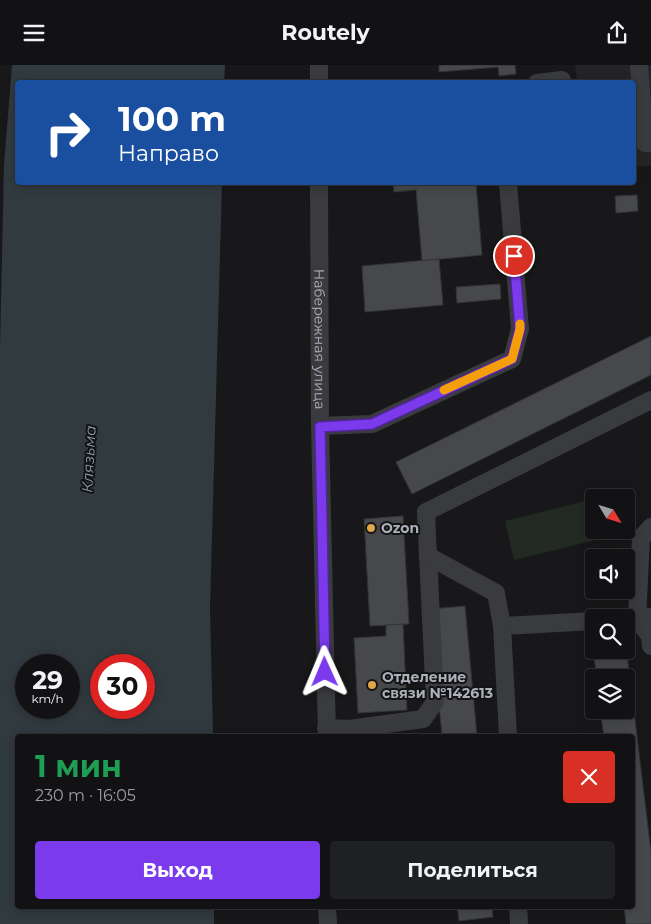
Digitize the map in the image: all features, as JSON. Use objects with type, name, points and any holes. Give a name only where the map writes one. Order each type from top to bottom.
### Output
[{"type":"street","points":[[318,80],[319,65]]},
{"type":"street","points":[[639,65],[645,143],[651,143]]},
{"type":"street","points":[[547,80],[561,76]]},
{"type":"street","name":"Набережная улица","points":[[319,185],[320,427],[326,732]]},
{"type":"street","points":[[320,427],[372,424],[512,359],[520,329],[508,185]]},
{"type":"street","points":[[326,732],[423,719],[435,703],[426,512],[651,400]]},
{"type":"street","points":[[651,527],[641,538],[638,619],[650,636],[651,646]]},
{"type":"street","points":[[428,556],[496,593],[502,626],[508,734]]},
{"type":"street","points":[[502,626],[585,621]]},
{"type":"street","points":[[327,909],[328,924]]},
{"type":"street","points":[[518,909],[519,924]]},
{"type":"shaded area","points":[[575,65],[651,65],[651,165],[636,167],[636,80],[577,80]]},
{"type":"shaded area","points":[[585,501],[585,539],[600,539],[514,560],[505,521]]},
{"type":"water","name":"Клязьма","points":[[12,65],[225,65],[224,80],[15,80],[15,185],[222,185],[210,608],[213,734],[15,734],[15,909],[214,909],[214,924],[0,924],[0,347],[4,165]]},
{"type":"building","points":[[439,65],[515,65],[516,74],[499,76],[498,67],[439,72]]},
{"type":"building","points":[[393,185],[476,185],[482,255],[422,261],[416,190],[394,192]]},
{"type":"building","points":[[637,195],[638,211],[616,213],[615,196]]},
{"type":"building","points":[[439,259],[443,305],[365,312],[362,266]]},
{"type":"building","points":[[500,284],[501,299],[457,303],[456,287]]},
{"type":"building","points":[[651,336],[651,375],[412,494],[396,462]]},
{"type":"building","points":[[403,516],[409,624],[370,626],[364,519]]},
{"type":"building","points":[[465,606],[477,734],[442,734],[430,609]]},
{"type":"building","points":[[403,624],[407,710],[358,713],[354,638],[386,636],[386,625]]},
{"type":"building","points":[[594,659],[628,659],[629,669],[596,669]]},
{"type":"building","points":[[601,719],[635,719],[651,852],[651,924],[626,924],[624,909],[635,909],[635,734],[604,734]]},
{"type":"building","points":[[457,909],[492,909],[493,917],[459,921]]},
{"type":"slow traffic","points":[[444,390],[512,359],[520,324]]},
{"type":"place","name":"Ozon","points":[[371,528]]},
{"type":"place","name":"Отделение связи №142613","points":[[372,685]]},
{"type":"route","points":[[325,672],[320,427],[372,424],[512,359],[520,329],[514,256]]}]
